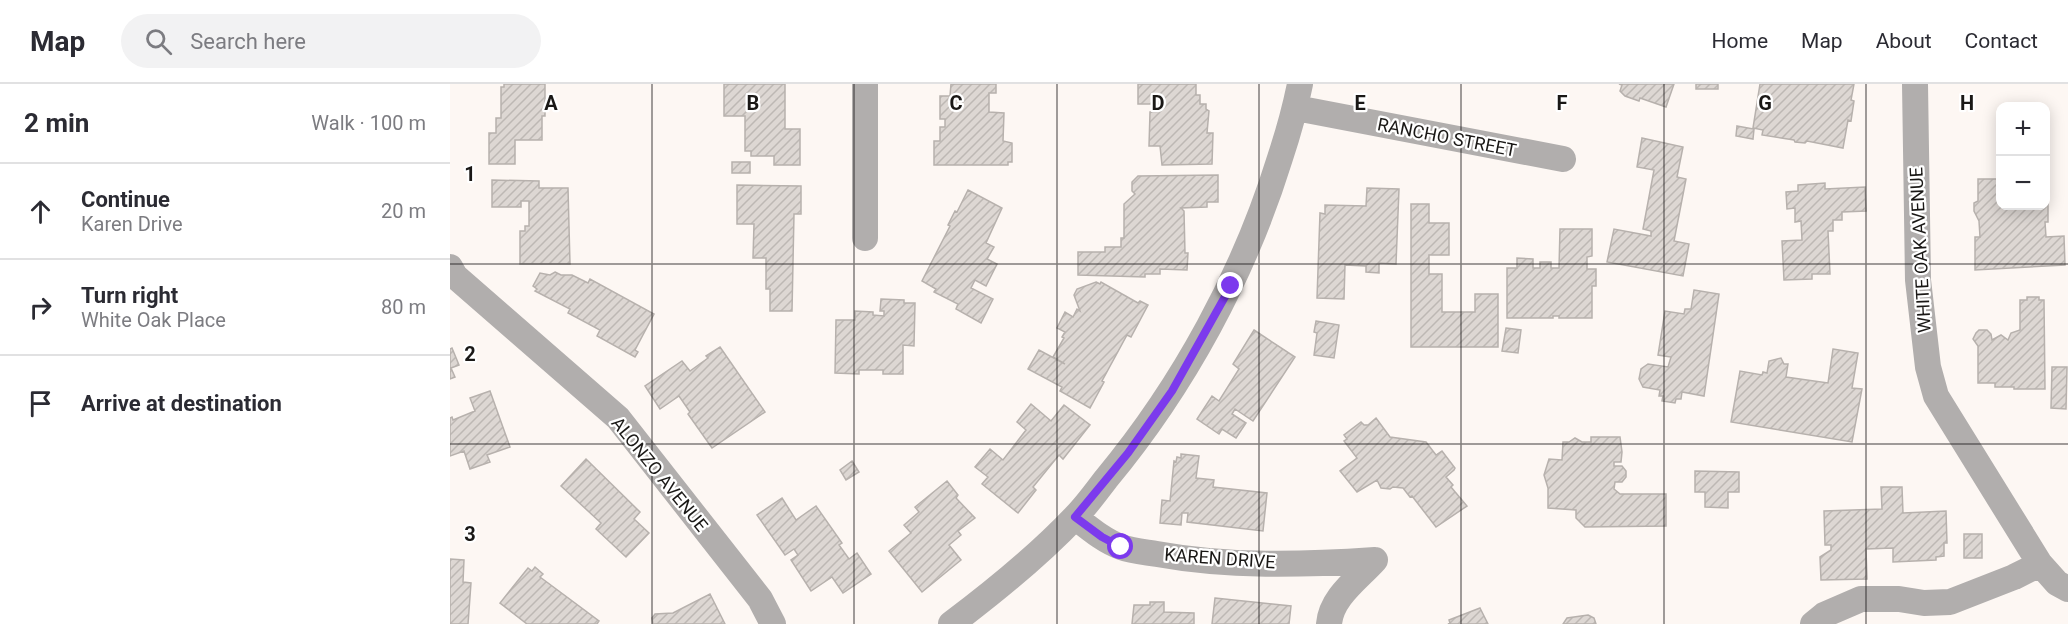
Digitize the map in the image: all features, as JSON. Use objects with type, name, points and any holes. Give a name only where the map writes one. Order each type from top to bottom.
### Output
[{"type":"street","points":[[865,84],[865,238]]},
{"type":"street","name":"WHITE OAK AVENUE","points":[[1915,84],[1918,280],[1928,367],[1936,396],[2040,564],[2057,583],[2068,589]]},
{"type":"street","points":[[951,624],[1004,584],[1075,517],[1128,453],[1172,391],[1231,286],[1268,198],[1298,96]]},
{"type":"street","name":"RANCHO STREET","points":[[1298,96],[1563,159]]},
{"type":"street","name":"ALONZO AVENUE","points":[[450,267],[455,276],[618,418],[760,599],[773,624]]},
{"type":"street","name":"KAREN DRIVE","points":[[1075,517],[1102,537],[1121,547],[1185,559],[1329,564],[1375,560],[1338,598],[1330,615],[1329,624]]},
{"type":"street","points":[[1813,624],[1824,615],[1861,599],[1880,598],[1924,603],[1950,602],[2014,577],[2040,564]]},
{"type":"building","points":[[504,84],[545,84],[542,140],[515,140],[515,164],[489,164],[489,133],[496,133],[496,118],[501,118],[501,87],[504,87]]},
{"type":"building","points":[[724,84],[785,84],[785,129],[800,129],[800,165],[774,165],[774,156],[751,156],[751,151],[745,151],[745,116],[724,116]]},
{"type":"building","points":[[951,84],[996,84],[996,93],[989,93],[989,112],[1004,113],[1003,141],[1012,143],[1012,162],[1008,162],[1008,165],[934,165],[934,141],[940,141],[940,127],[945,127],[945,119],[940,119],[940,96],[950,96]]},
{"type":"building","points":[[1138,84],[1196,84],[1196,95],[1200,95],[1200,104],[1206,104],[1206,109],[1209,111],[1207,133],[1213,133],[1212,164],[1162,165],[1160,146],[1149,146],[1150,112],[1157,112],[1157,104],[1138,104]]},
{"type":"building","points":[[1619,84],[1674,84],[1666,107],[1640,98],[1639,101],[1625,96],[1620,91],[1622,85]]},
{"type":"building","points":[[1696,84],[1718,84],[1718,89],[1696,89]]},
{"type":"building","points":[[1760,84],[1854,84],[1851,121],[1848,120],[1843,148],[1762,135],[1763,130],[1753,128]]},
{"type":"building","points":[[1737,126],[1754,129],[1753,139],[1736,136]]},
{"type":"building","points":[[1642,138],[1683,147],[1677,177],[1686,179],[1674,241],[1689,244],[1683,276],[1607,262],[1614,229],[1651,236],[1651,231],[1643,229],[1654,170],[1637,167]]},
{"type":"building","points":[[732,162],[750,162],[750,173],[732,173]]},
{"type":"building","points":[[1218,175],[1218,202],[1207,202],[1207,207],[1181,208],[1184,211],[1185,253],[1188,253],[1187,270],[1160,269],[1160,274],[1145,274],[1145,277],[1078,275],[1078,252],[1105,252],[1105,247],[1121,247],[1121,238],[1124,238],[1124,204],[1135,194],[1132,191],[1132,182],[1138,176]]},
{"type":"building","points":[[1978,179],[1996,179],[1996,210],[2048,210],[2048,222],[2045,222],[2046,237],[2064,236],[2065,265],[1975,270],[1975,237],[1980,237],[1974,203],[1978,201]]},
{"type":"building","points":[[492,180],[539,181],[539,188],[568,188],[570,264],[520,264],[520,231],[525,231],[525,226],[529,226],[529,201],[521,201],[521,207],[492,207]]},
{"type":"building","points":[[1825,183],[1825,189],[1865,187],[1866,211],[1842,212],[1842,220],[1833,220],[1833,231],[1828,231],[1830,274],[1812,274],[1812,279],[1784,280],[1782,241],[1802,240],[1801,221],[1795,222],[1795,208],[1787,209],[1786,192],[1798,191],[1798,185]]},
{"type":"building","points":[[737,185],[801,186],[801,214],[794,214],[792,311],[770,311],[770,289],[766,289],[766,258],[753,258],[754,224],[737,224]]},
{"type":"building","points":[[1367,188],[1399,189],[1396,264],[1379,263],[1379,273],[1366,272],[1366,266],[1345,265],[1344,299],[1317,298],[1320,213],[1325,214],[1325,205],[1366,206]]},
{"type":"building","points":[[968,190],[1002,208],[986,243],[994,247],[987,259],[997,264],[986,286],[975,280],[971,288],[993,299],[981,323],[956,309],[958,304],[934,292],[936,289],[922,281],[950,226],[948,225],[955,211],[957,212]]},
{"type":"building","points":[[1411,204],[1429,204],[1429,223],[1449,223],[1449,255],[1429,255],[1429,274],[1442,274],[1442,312],[1475,312],[1475,294],[1498,294],[1498,347],[1411,347]]},
{"type":"building","points":[[1560,229],[1592,229],[1592,256],[1587,257],[1587,269],[1596,269],[1596,286],[1592,286],[1592,318],[1553,316],[1553,318],[1507,318],[1507,268],[1517,268],[1517,258],[1533,259],[1533,268],[1540,268],[1540,262],[1551,262],[1551,268],[1559,268]]},
{"type":"building","points":[[555,272],[561,275],[572,275],[588,283],[590,279],[654,314],[635,350],[638,352],[635,357],[597,336],[600,330],[568,313],[570,309],[535,291],[537,289],[533,286],[540,273],[550,275]]},
{"type":"building","points":[[1096,282],[1100,284],[1101,282],[1138,303],[1140,301],[1148,305],[1131,337],[1127,335],[1090,408],[1060,391],[1062,387],[1028,369],[1039,350],[1065,364],[1053,357],[1065,332],[1057,328],[1065,312],[1073,317],[1077,309],[1080,311],[1074,295],[1077,289]]},
{"type":"building","points":[[1694,290],[1719,294],[1704,396],[1682,392],[1681,399],[1676,399],[1675,403],[1662,401],[1663,396],[1659,396],[1660,390],[1643,387],[1639,379],[1641,369],[1648,364],[1668,367],[1671,357],[1658,355],[1665,311],[1684,314],[1685,309],[1691,309]]},
{"type":"building","points":[[2027,297],[2039,297],[2039,300],[2044,300],[2045,389],[2014,389],[2014,387],[1995,387],[1995,383],[1978,383],[1978,346],[1973,339],[1976,333],[1979,330],[1987,330],[1992,340],[2001,335],[2008,340],[2011,333],[2020,330],[2020,300],[2027,300]]},
{"type":"building","points":[[881,299],[915,303],[914,346],[903,345],[903,374],[883,374],[883,370],[859,370],[859,374],[835,373],[836,320],[855,320],[855,311],[873,312],[873,315],[884,316],[884,311],[880,311]]},
{"type":"building","points":[[1316,321],[1339,325],[1334,358],[1314,355]]},
{"type":"building","points":[[1506,328],[1521,330],[1518,353],[1502,351]]},
{"type":"building","points":[[1254,330],[1295,357],[1253,421],[1235,409],[1232,414],[1246,423],[1236,438],[1222,429],[1219,434],[1197,419],[1212,396],[1219,401],[1239,369],[1233,364]]},
{"type":"building","points":[[720,347],[765,412],[712,448],[688,414],[690,412],[679,396],[660,409],[645,386],[682,361],[690,371]]},
{"type":"building","points":[[452,348],[459,365],[451,368],[455,377],[450,379],[450,349]]},
{"type":"building","points":[[1833,349],[1858,353],[1852,388],[1862,389],[1852,442],[1731,422],[1740,371],[1762,375],[1763,372],[1767,373],[1769,361],[1781,358],[1784,364],[1788,364],[1786,377],[1828,383]]},
{"type":"building","points":[[2052,367],[2067,367],[2066,409],[2051,408]]},
{"type":"building","points":[[490,391],[510,447],[487,455],[490,462],[470,469],[464,451],[450,456],[450,418],[452,417],[453,420],[475,411],[470,398]]},
{"type":"building","points":[[1031,404],[1051,421],[1064,405],[1090,425],[1063,459],[1059,455],[1033,487],[1036,490],[1018,513],[982,484],[988,477],[975,467],[990,449],[1003,460],[1026,430],[1017,422]]},
{"type":"building","points":[[1376,418],[1390,437],[1426,442],[1436,455],[1442,451],[1455,468],[1446,477],[1453,485],[1451,487],[1467,506],[1436,527],[1403,488],[1381,488],[1377,480],[1357,492],[1340,471],[1357,458],[1344,441],[1347,439],[1344,435],[1361,422],[1368,425]]},
{"type":"building","points":[[1591,437],[1620,437],[1621,462],[1614,462],[1614,466],[1622,466],[1626,471],[1626,477],[1622,482],[1615,482],[1614,489],[1620,494],[1666,494],[1666,526],[1585,527],[1576,518],[1576,510],[1548,508],[1548,488],[1544,475],[1549,459],[1562,460],[1563,442],[1569,442],[1575,438],[1582,442],[1591,442]]},
{"type":"building","points":[[1181,454],[1199,456],[1196,478],[1214,480],[1213,487],[1267,493],[1263,531],[1187,522],[1188,513],[1182,513],[1181,525],[1160,523],[1162,500],[1170,501],[1174,461],[1176,462],[1177,457],[1181,458]]},
{"type":"building","points":[[586,459],[640,512],[634,519],[649,533],[626,557],[596,529],[601,523],[561,486]]},
{"type":"building","points":[[852,461],[859,472],[846,480],[840,470]]},
{"type":"building","points":[[1695,471],[1739,472],[1739,492],[1728,492],[1728,508],[1705,507],[1705,492],[1695,492]]},
{"type":"building","points":[[947,481],[958,495],[956,498],[975,518],[958,531],[961,535],[949,545],[961,560],[922,592],[889,551],[911,533],[904,525],[919,512],[915,507]]},
{"type":"building","points":[[1881,487],[1902,487],[1903,513],[1946,511],[1947,543],[1944,543],[1944,556],[1936,557],[1936,560],[1893,562],[1893,548],[1866,549],[1867,579],[1821,580],[1820,557],[1831,550],[1831,545],[1825,545],[1824,511],[1882,509]]},
{"type":"building","points":[[782,498],[796,520],[816,506],[842,543],[839,545],[849,559],[857,553],[871,574],[843,593],[832,577],[811,591],[791,560],[798,555],[794,549],[785,555],[757,515]]},
{"type":"building","points":[[1964,534],[1982,534],[1982,558],[1964,558]]},
{"type":"building","points":[[450,559],[464,560],[463,582],[471,583],[468,624],[450,624]]},
{"type":"building","points":[[535,567],[543,574],[540,577],[599,621],[597,624],[527,624],[500,603],[528,568],[532,571]]},
{"type":"building","points":[[710,594],[725,624],[653,624],[652,618],[655,614],[673,613]]},
{"type":"building","points":[[1215,598],[1291,606],[1289,624],[1212,624]]},
{"type":"building","points":[[1150,602],[1164,602],[1164,612],[1194,613],[1194,624],[1132,624],[1134,605],[1150,605]]},
{"type":"building","points":[[1480,608],[1488,624],[1448,624],[1449,620]]},
{"type":"building","points":[[1588,615],[1594,618],[1596,624],[1563,624],[1567,618]]},
{"type":"route","points":[[1121,547],[1102,537],[1075,517],[1128,453],[1172,391],[1231,286]]}]
